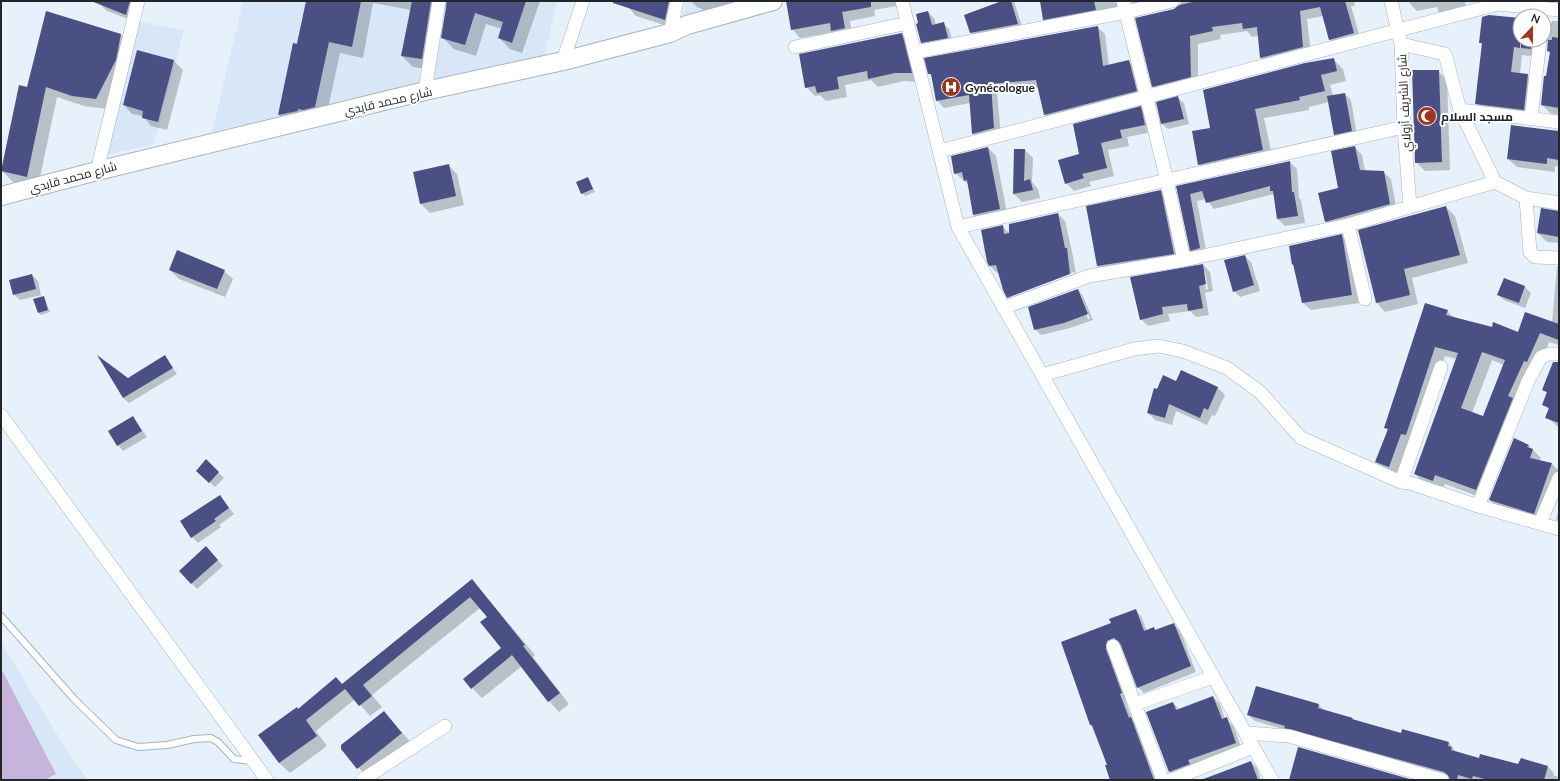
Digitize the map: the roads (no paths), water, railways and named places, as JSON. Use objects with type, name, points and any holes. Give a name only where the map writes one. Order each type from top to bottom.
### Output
[{"type":"main road","name":"شارع محمد قايدي","points":[[1,196],[97,171],[670,33],[687,25],[764,2]]},
{"type":"street","points":[[97,171],[138,1]]},
{"type":"street","points":[[425,92],[439,1]]},
{"type":"street","points":[[563,60],[583,1]]},
{"type":"street","points":[[670,33],[677,1]]},
{"type":"street","points":[[902,1],[958,227],[1272,780]]},
{"type":"street","points":[[915,52],[1124,7],[1172,1]]},
{"type":"street","name":"شارع الشريف أزولاي","points":[[1391,1],[1401,44],[1404,126],[1410,207]]},
{"type":"street","points":[[940,151],[1147,95],[1398,30],[1498,2],[1526,8]]},
{"type":"street","points":[[1124,7],[1168,181],[1184,260]]},
{"type":"street","points":[[795,47],[908,23]]},
{"type":"street","points":[[1401,44],[1446,54],[1460,110],[1495,182],[1526,198],[1559,203]]},
{"type":"street","points":[[1531,118],[1539,48]]},
{"type":"street","points":[[1460,110],[1559,122]]},
{"type":"street","points":[[958,227],[1168,181],[1404,126]]},
{"type":"street","points":[[1003,308],[1089,276],[1184,260],[1348,225],[1495,182]]},
{"type":"street","points":[[1526,198],[1530,252],[1535,256],[1559,258]]},
{"type":"street","points":[[1348,225],[1364,299]]},
{"type":"street","points":[[1042,375],[1134,349],[1158,346],[1183,351],[1227,368],[1260,392],[1301,438],[1401,482],[1410,483],[1478,506],[1559,529]]},
{"type":"street","points":[[1478,506],[1532,375],[1541,357],[1549,354],[1559,354]]},
{"type":"street","points":[[1401,482],[1441,367]]},
{"type":"street","points":[[1,416],[267,780]]},
{"type":"street","points":[[1540,523],[1559,478]]},
{"type":"street","points":[[1113,646],[1163,780]]},
{"type":"street","points":[[1134,704],[1213,677]]},
{"type":"street","points":[[362,780],[445,726]]},
{"type":"street","points":[[1246,733],[1289,736],[1442,780]]},
{"type":"street","points":[[1172,780],[1253,747]]},
{"type":"lane","points":[[1,616],[74,699],[116,740],[138,747],[167,745],[194,739],[211,738],[218,742],[234,759],[254,761]]},
{"type":"place","name":"Gynécologue","points":[[951,87]]},
{"type":"place","name":"مسجد السلام","points":[[1427,116]]}]
